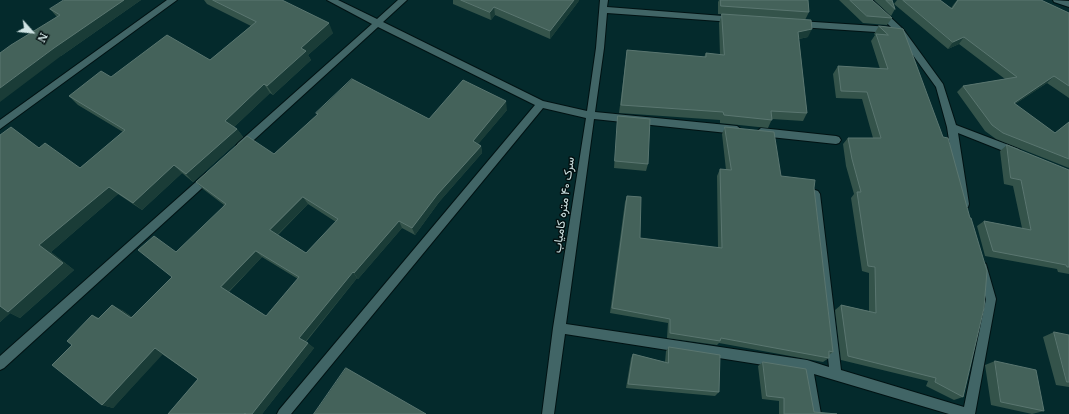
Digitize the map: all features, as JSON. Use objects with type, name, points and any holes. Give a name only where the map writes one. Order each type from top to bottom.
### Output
[{"type":"street","points":[[0,125],[173,0]]},
{"type":"street","points":[[331,0],[541,104],[590,115],[836,140]]},
{"type":"street","points":[[236,151],[403,0]]},
{"type":"street","points":[[867,0],[900,31],[940,86],[952,127],[967,215]]},
{"type":"street","points":[[1057,0],[1069,4]]},
{"type":"street","points":[[604,5],[744,20]]},
{"type":"street","name":"سرک ۴۰ متره کامیاب","points":[[548,414],[559,328],[600,48],[604,5]]},
{"type":"street","points":[[791,23],[900,31]]},
{"type":"street","points":[[283,414],[541,104]]},
{"type":"street","points":[[952,127],[1026,155]]},
{"type":"street","points":[[0,364],[218,167]]},
{"type":"street","points":[[815,194],[836,374]]},
{"type":"street","points":[[559,328],[807,366],[969,414],[991,299],[980,261]]},
{"type":"street","points":[[807,366],[815,414]]},
{"type":"building","points":[[64,0],[124,0],[54,48],[0,88],[0,53],[60,15],[50,9]]},
{"type":"building","points":[[213,0],[282,0],[329,23],[301,48],[306,51],[267,86],[264,84],[225,121],[237,129],[186,174],[174,165],[133,203],[109,187],[39,245],[63,263],[8,312],[0,306],[0,135],[11,127],[39,148],[45,143],[80,168],[125,130],[69,96],[101,71],[111,77],[167,35],[210,60],[256,22]]},
{"type":"building","points":[[461,0],[574,0],[550,31],[494,7],[490,12]]},
{"type":"building","points":[[721,0],[808,0],[809,12],[721,6]]},
{"type":"building","points":[[850,0],[872,0],[892,18],[867,16]]},
{"type":"building","points":[[886,0],[892,0],[895,9]]},
{"type":"building","points":[[903,0],[940,0],[952,9],[958,0],[1041,0],[1069,13],[1069,86],[1054,76],[1014,103],[1055,133],[1069,122],[1069,159],[1003,133],[992,125],[963,86],[1017,77],[964,37],[953,42]]},
{"type":"building","points":[[722,14],[811,20],[812,29],[798,32],[807,113],[771,111],[772,120],[724,115],[723,112],[621,105],[627,50],[706,57],[706,53],[724,55]]},
{"type":"building","points":[[879,26],[903,29],[943,137],[948,138],[970,218],[987,271],[984,308],[963,397],[935,382],[936,378],[848,356],[841,305],[876,313],[875,267],[868,266],[857,192],[861,192],[848,138],[881,138],[867,92],[841,91],[838,66],[888,69],[876,34],[888,35]]},
{"type":"building","points":[[352,79],[429,119],[463,80],[506,101],[473,141],[481,146],[437,195],[412,228],[399,221],[354,273],[353,272],[299,338],[308,343],[252,414],[168,414],[198,379],[155,348],[102,405],[52,365],[72,345],[67,341],[92,315],[98,319],[112,305],[131,318],[172,277],[138,250],[154,236],[176,252],[226,204],[196,182],[247,136],[274,154],[318,114],[316,113]],"holes":[[[303,197],[338,219],[306,253],[270,230]],[[256,251],[299,277],[266,316],[221,287]]]},
{"type":"building","points":[[618,116],[650,119],[648,164],[615,161]]},
{"type":"building","points":[[725,127],[774,132],[781,176],[815,180],[814,188],[833,352],[829,351],[829,358],[721,338],[720,341],[670,333],[670,319],[612,308],[627,196],[641,197],[640,238],[722,248],[720,169],[731,170]]},
{"type":"building","points":[[1007,145],[1069,170],[1069,267],[1066,265],[993,251],[984,221],[1031,230],[1021,180],[1011,178]]},
{"type":"building","points":[[1054,332],[1069,335],[1069,382],[1067,382]]},
{"type":"building","points":[[669,347],[720,355],[719,392],[628,384],[633,354],[668,363]]},
{"type":"building","points":[[995,361],[1036,370],[1044,411],[1001,402]]},
{"type":"building","points":[[763,362],[806,369],[814,412],[837,414],[784,414],[784,398],[767,396]]},
{"type":"building","points":[[346,368],[426,414],[314,414]]}]
